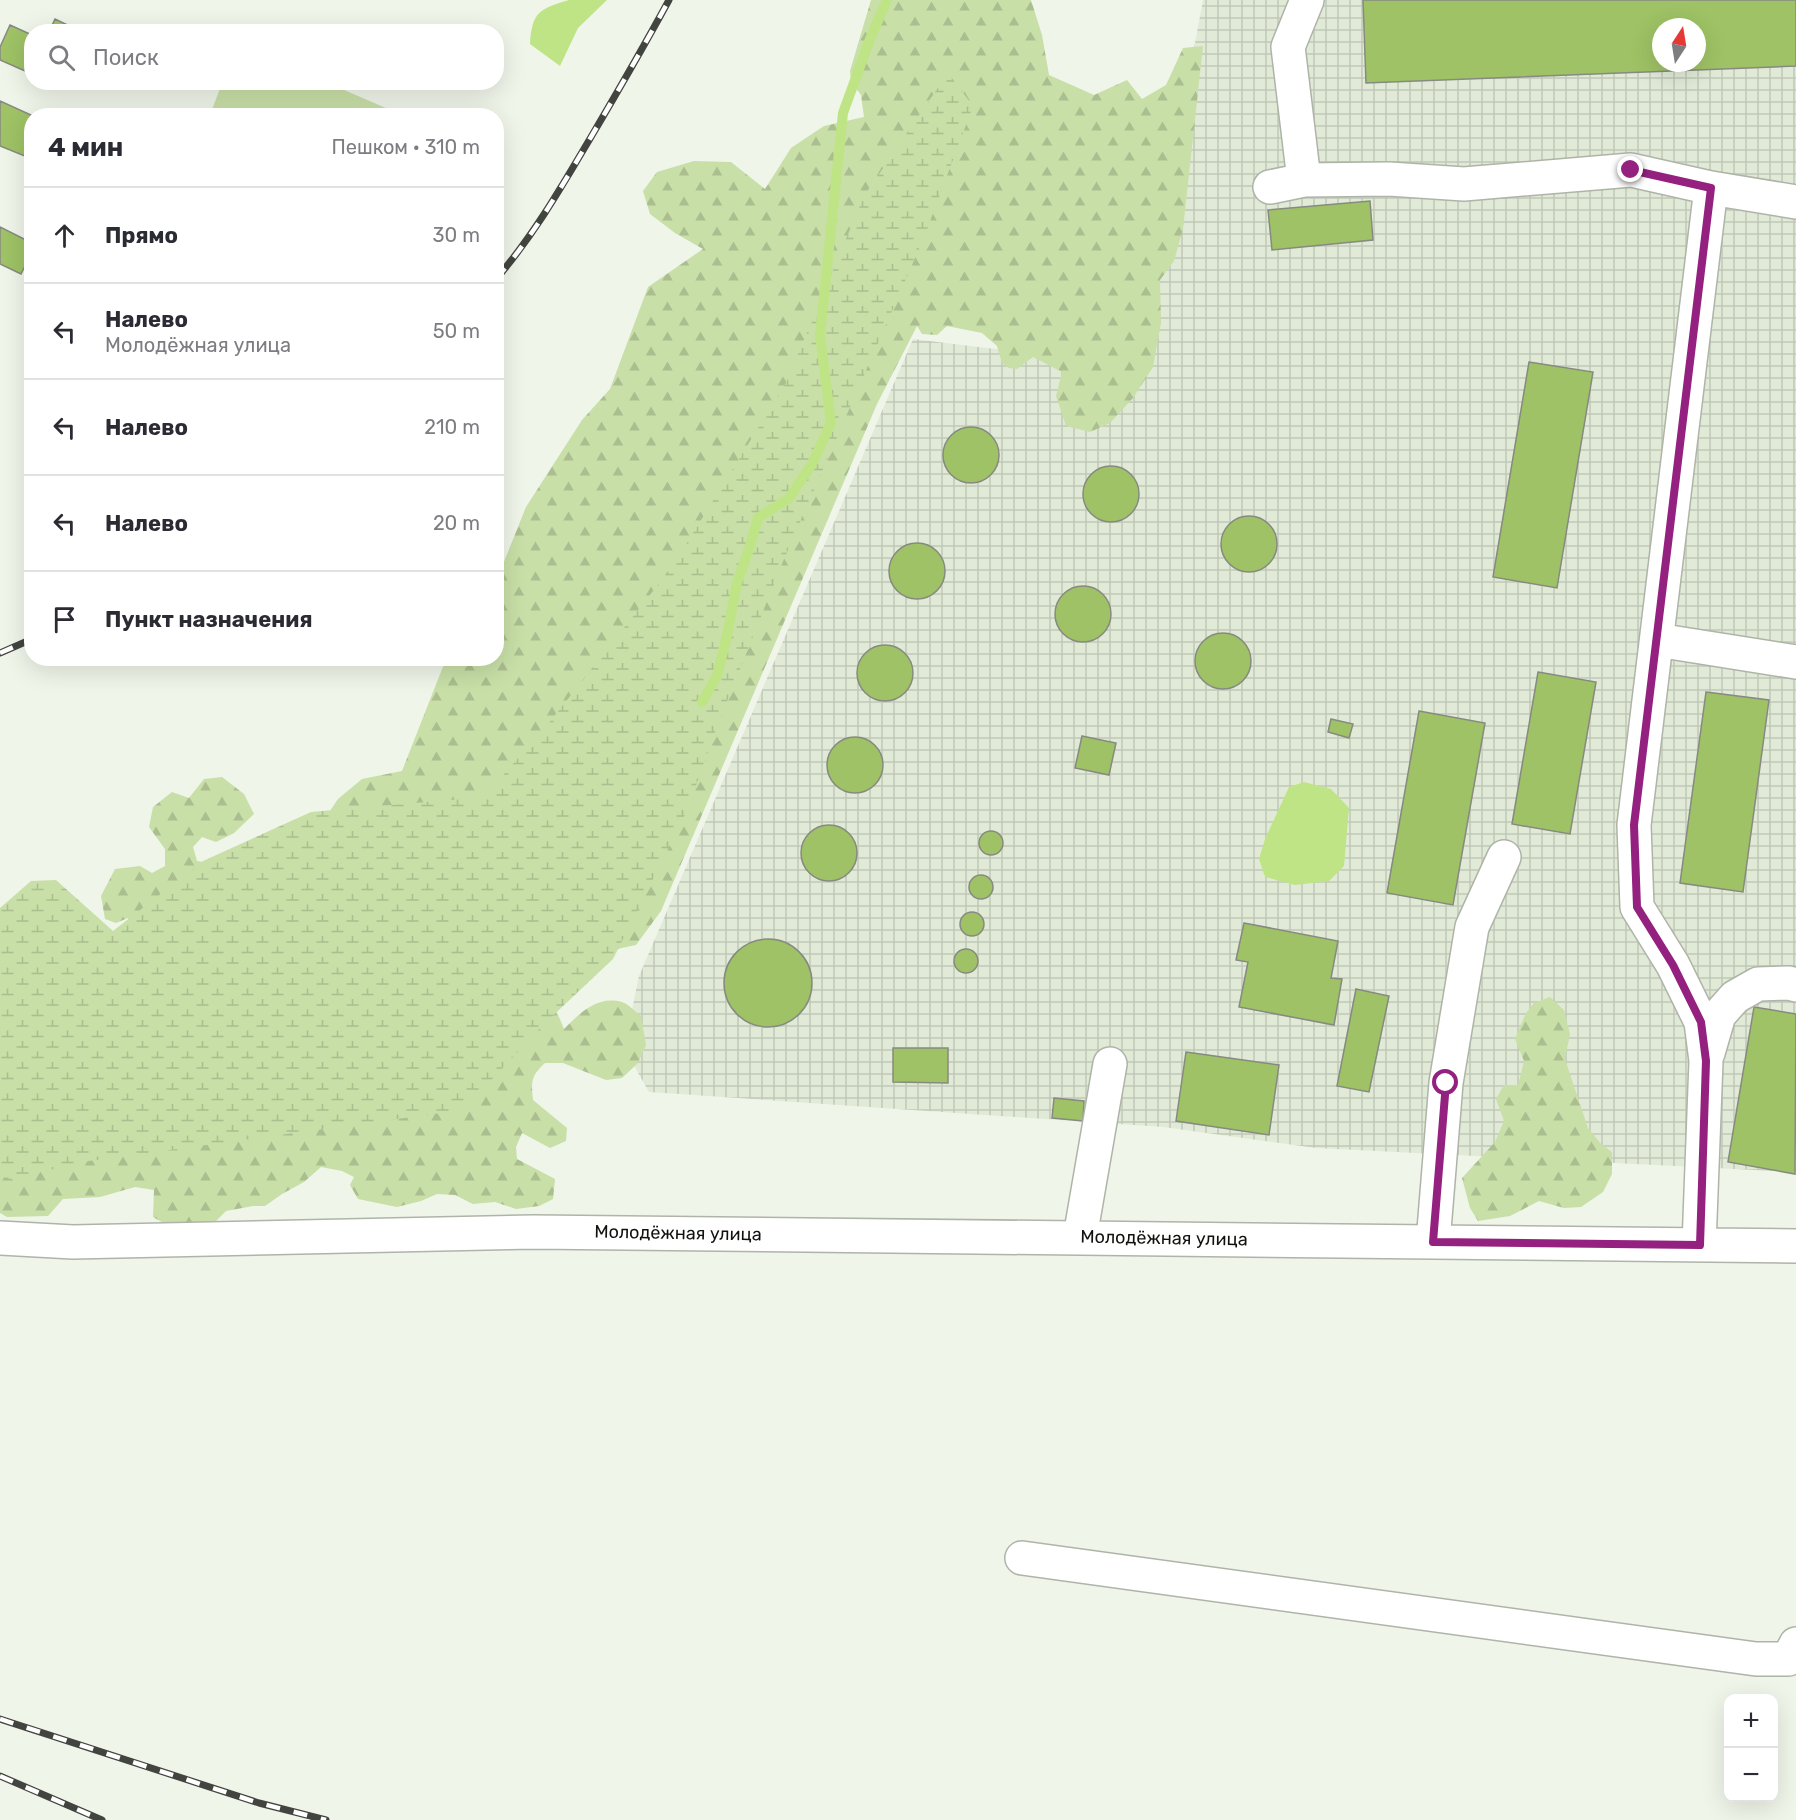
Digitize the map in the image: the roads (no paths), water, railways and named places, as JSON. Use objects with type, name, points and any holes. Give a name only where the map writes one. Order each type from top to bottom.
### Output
[{"type":"street","points":[[1304,180],[1288,47],[1307,0]]},
{"type":"street","points":[[1270,187],[1304,180],[1389,179],[1464,184],[1631,170],[1711,188],[1796,202]]},
{"type":"street","points":[[1700,1245],[1706,1061],[1701,1022],[1673,965],[1637,907],[1634,825],[1711,188]]},
{"type":"street","points":[[1657,640],[1796,662]]},
{"type":"street","points":[[1433,1242],[1446,1083],[1472,927],[1504,857]]},
{"type":"street","points":[[1706,1061],[1719,1015],[1735,997],[1758,984],[1789,983],[1796,985]]},
{"type":"street","points":[[1080,1237],[1110,1064]]},
{"type":"street","name":"Молодёжная улица","points":[[0,1238],[74,1242],[533,1232],[1796,1246]]},
{"type":"street","points":[[1022,1558],[1756,1659],[1788,1659],[1796,1644]]},
{"type":"waterway","points":[[702,702],[717,676],[737,583],[758,518],[789,498],[812,464],[831,423],[820,335],[843,113],[887,0]]},
{"type":"railway","points":[[504,269],[535,228],[558,192],[669,0]]},
{"type":"railway","points":[[0,653],[24,642]]},
{"type":"railway","points":[[0,1719],[259,1803],[326,1820]]},
{"type":"railway","points":[[0,1776],[102,1820]]}]
